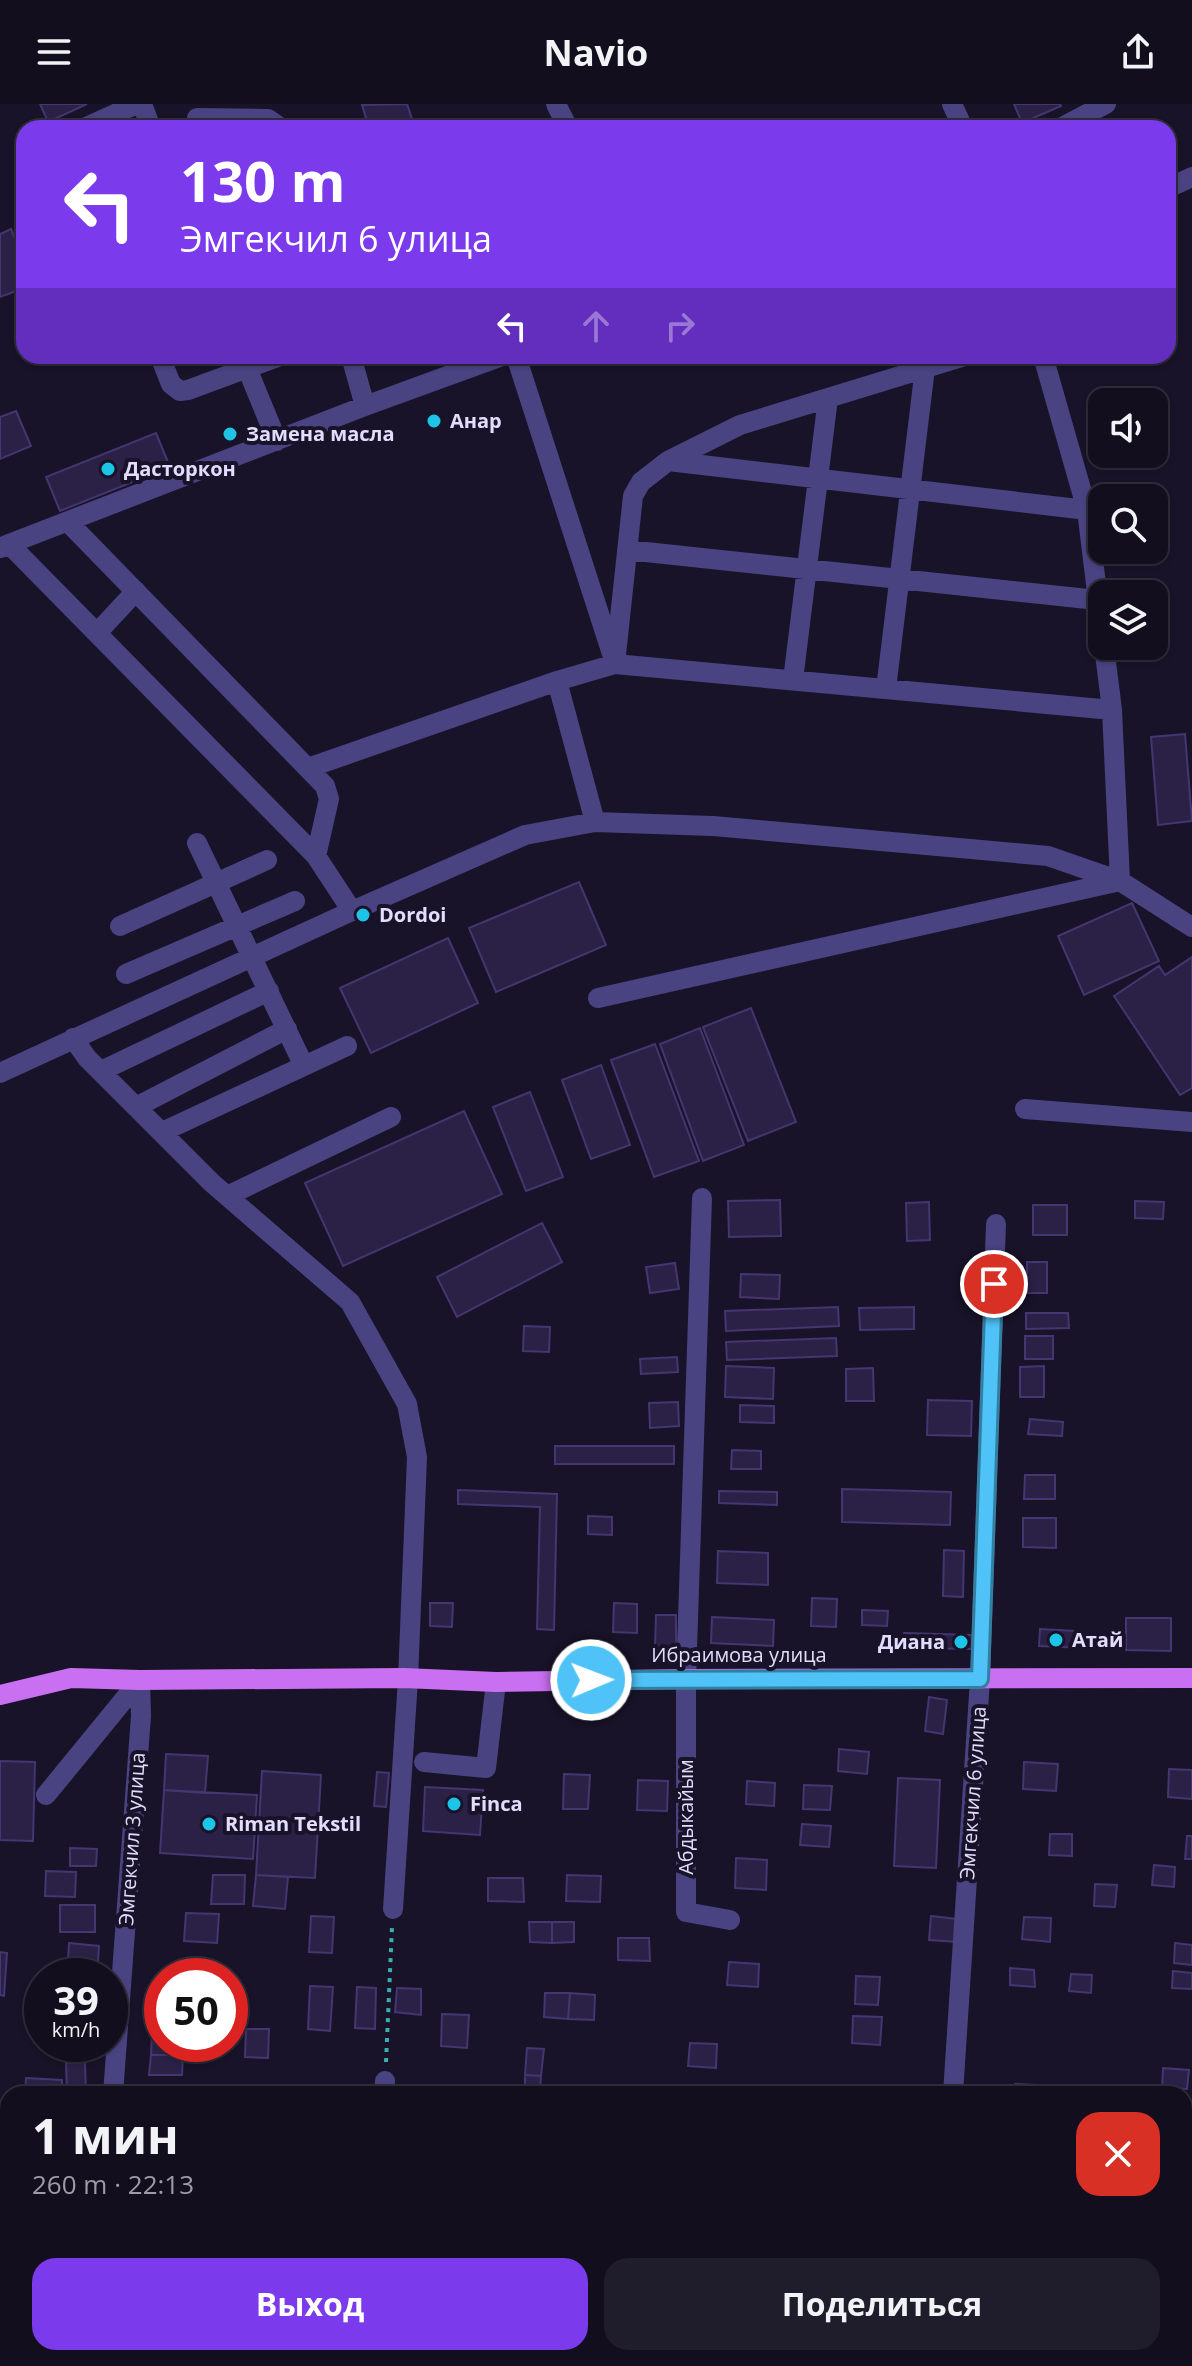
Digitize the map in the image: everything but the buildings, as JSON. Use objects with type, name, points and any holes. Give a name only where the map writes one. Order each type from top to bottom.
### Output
[{"type":"main road","name":"Ибраимова улица","points":[[0,1695],[71,1678],[496,1682],[1192,1678]]},
{"type":"street","points":[[102,120],[139,104]]},
{"type":"street","points":[[1075,120],[1106,104]]},
{"type":"street","points":[[196,117],[269,120]]},
{"type":"street","points":[[163,364],[171,384],[180,391],[242,364]]},
{"type":"street","points":[[244,364],[277,441]]},
{"type":"street","points":[[353,364],[365,406]]},
{"type":"street","points":[[352,911],[316,856],[97,633],[4,546],[480,364]]},
{"type":"street","points":[[519,364],[615,664]]},
{"type":"street","points":[[615,664],[633,496],[641,482],[668,461],[740,425],[938,364]]},
{"type":"street","points":[[1045,364],[1087,510],[1095,580]]},
{"type":"street","points":[[886,689],[925,368]]},
{"type":"street","points":[[793,680],[828,398]]},
{"type":"street","points":[[668,461],[1087,510]]},
{"type":"street","points":[[68,522],[325,786],[329,799],[316,856]]},
{"type":"street","points":[[627,550],[1088,599]]},
{"type":"street","points":[[97,633],[136,591]]},
{"type":"street","points":[[1106,660],[1112,710],[1120,881]]},
{"type":"street","points":[[308,768],[557,681],[615,664],[1112,710]]},
{"type":"street","points":[[557,681],[595,822]]},
{"type":"street","points":[[0,1073],[525,835],[595,822],[713,826],[1048,856],[1120,881],[1192,927]]},
{"type":"street","points":[[197,843],[304,1066]]},
{"type":"street","points":[[120,926],[267,860]]},
{"type":"street","points":[[598,998],[1120,881]]},
{"type":"street","points":[[126,974],[295,901]]},
{"type":"street","points":[[101,1071],[269,991]]},
{"type":"street","points":[[136,1107],[287,1029]]},
{"type":"street","points":[[73,1038],[87,1058],[227,1196],[350,1302],[407,1404],[417,1457],[408,1679],[393,1909]]},
{"type":"street","points":[[162,1132],[347,1046]]},
{"type":"street","points":[[1025,1109],[1192,1122]]},
{"type":"street","points":[[227,1196],[391,1117]]},
{"type":"street","points":[[686,1679],[702,1198]]},
{"type":"street","name":"Эмгекчил 6 улица","points":[[954,2086],[980,1679],[996,1224]]},
{"type":"street","name":"Абдыкайым","points":[[686,1679],[686,1912],[730,1920]]},
{"type":"street","points":[[46,1795],[140,1680]]},
{"type":"street","name":"Эмгекчил 3 улица","points":[[114,2086],[140,1732],[140,1680]]},
{"type":"street","points":[[424,1762],[486,1768],[496,1682]]},
{"type":"path","points":[[384,2086],[393,1909]]},
{"type":"place","name":"Анар","points":[[434,421]]},
{"type":"place","name":"Замена масла","points":[[230,434]]},
{"type":"place","name":"Дасторкон","points":[[108,469]]},
{"type":"place","name":"Dordoi","points":[[363,915]]},
{"type":"place","name":"Атай","points":[[1056,1640]]},
{"type":"place","name":"Диана","points":[[961,1642]]},
{"type":"place","name":"Finca","points":[[454,1804]]},
{"type":"place","name":"Riman Tekstil","points":[[209,1824]]},
{"type":"route","points":[[591,1680],[980,1679],[994,1284]]}]
